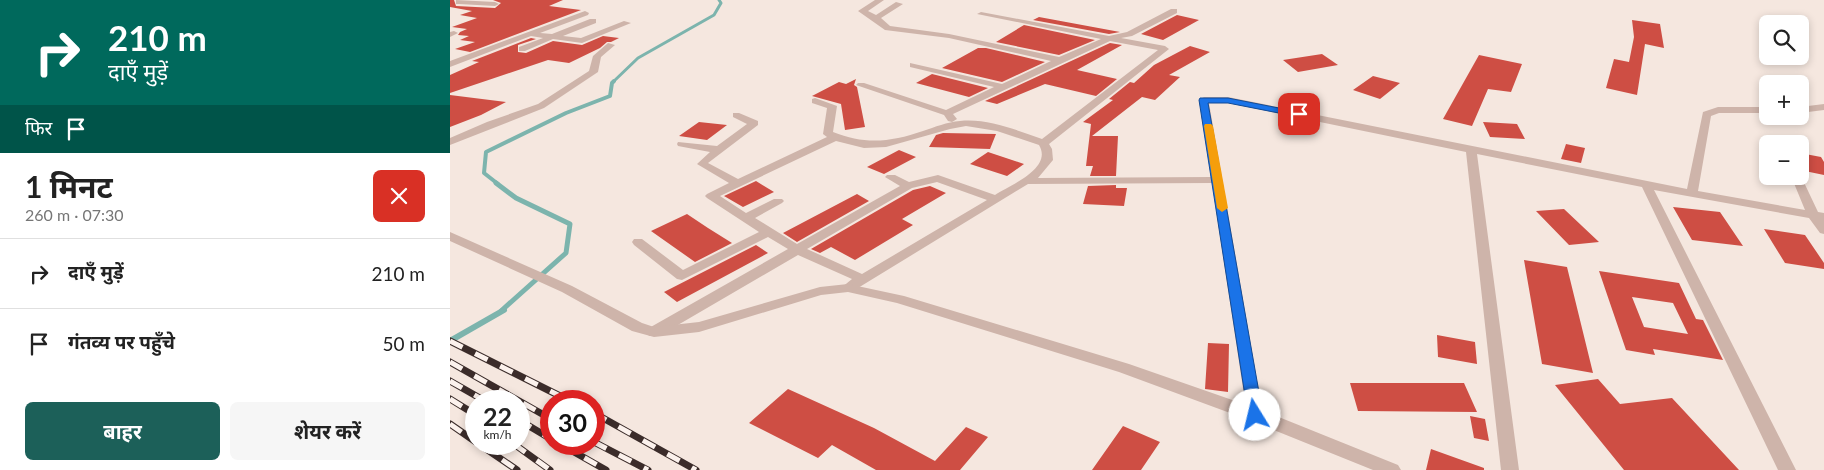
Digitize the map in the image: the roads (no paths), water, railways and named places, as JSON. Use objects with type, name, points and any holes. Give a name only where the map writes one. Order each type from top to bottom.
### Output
[{"type":"street","points":[[880,0],[862,11],[876,18],[888,28],[949,36],[1060,60]]},
{"type":"street","points":[[450,5],[462,1],[495,4]]},
{"type":"street","points":[[876,18],[899,4]]},
{"type":"street","points":[[946,113],[1004,88],[1060,60],[1110,38],[1129,34],[1174,12]]},
{"type":"street","points":[[450,64],[585,14]]},
{"type":"street","points":[[981,14],[1165,49],[1043,143]]},
{"type":"street","points":[[522,49],[593,21]]},
{"type":"street","points":[[532,34],[582,41],[626,23]]},
{"type":"street","points":[[450,142],[485,126],[552,101],[592,73],[595,70],[598,56],[611,45]]},
{"type":"street","points":[[913,65],[1004,88]]},
{"type":"street","points":[[861,85],[946,113],[957,124]]},
{"type":"street","points":[[1255,415],[1204,100],[1228,100],[1646,185],[1818,216]]},
{"type":"street","points":[[816,101],[832,106],[828,134],[865,145],[877,146],[957,124],[971,124],[1017,133],[1043,143]]},
{"type":"street","points":[[1809,109],[1824,107]]},
{"type":"street","points":[[1692,192],[1706,114],[1718,110],[1759,110]]},
{"type":"street","points":[[736,115],[754,123],[702,164],[738,183]]},
{"type":"street","points":[[835,137],[711,196],[796,249],[863,279]]},
{"type":"street","points":[[848,288],[1045,168],[1048,158],[1043,143]]},
{"type":"street","points":[[682,144],[719,150]]},
{"type":"street","points":[[1471,148],[1510,470]]},
{"type":"street","points":[[891,177],[908,186]]},
{"type":"street","points":[[654,332],[908,186],[932,178],[938,178],[996,199]]},
{"type":"street","points":[[1026,181],[1218,180]]},
{"type":"street","points":[[1646,185],[1787,470]]},
{"type":"street","points":[[1801,185],[1824,230]]},
{"type":"street","points":[[745,218],[778,201]]},
{"type":"street","points":[[638,242],[682,276],[768,232]]},
{"type":"street","points":[[450,236],[567,290],[637,327],[654,332],[699,327],[820,292],[848,288],[899,299],[1124,368],[1255,415],[1392,470]]},
{"type":"waterway","points":[[613,82],[638,58],[714,15],[721,3],[719,0]]},
{"type":"waterway","points":[[498,184],[484,173],[486,152],[566,113],[610,96],[613,82]]},
{"type":"waterway","points":[[496,183],[516,198],[570,224],[566,253],[501,311]]},
{"type":"waterway","points":[[450,341],[504,310]]},
{"type":"railway","points":[[450,341],[548,390]]},
{"type":"railway","points":[[450,362],[540,413]]},
{"type":"railway","points":[[450,381],[466,390]]},
{"type":"railway","points":[[450,399],[465,408]]},
{"type":"railway","points":[[605,419],[696,470]]},
{"type":"railway","points":[[450,424],[465,434]]},
{"type":"railway","points":[[530,427],[540,432]]},
{"type":"railway","points":[[605,448],[648,470]]},
{"type":"railway","points":[[495,455],[517,470]]},
{"type":"railway","points":[[529,455],[550,470]]},
{"type":"railway","points":[[579,455],[606,470]]}]
